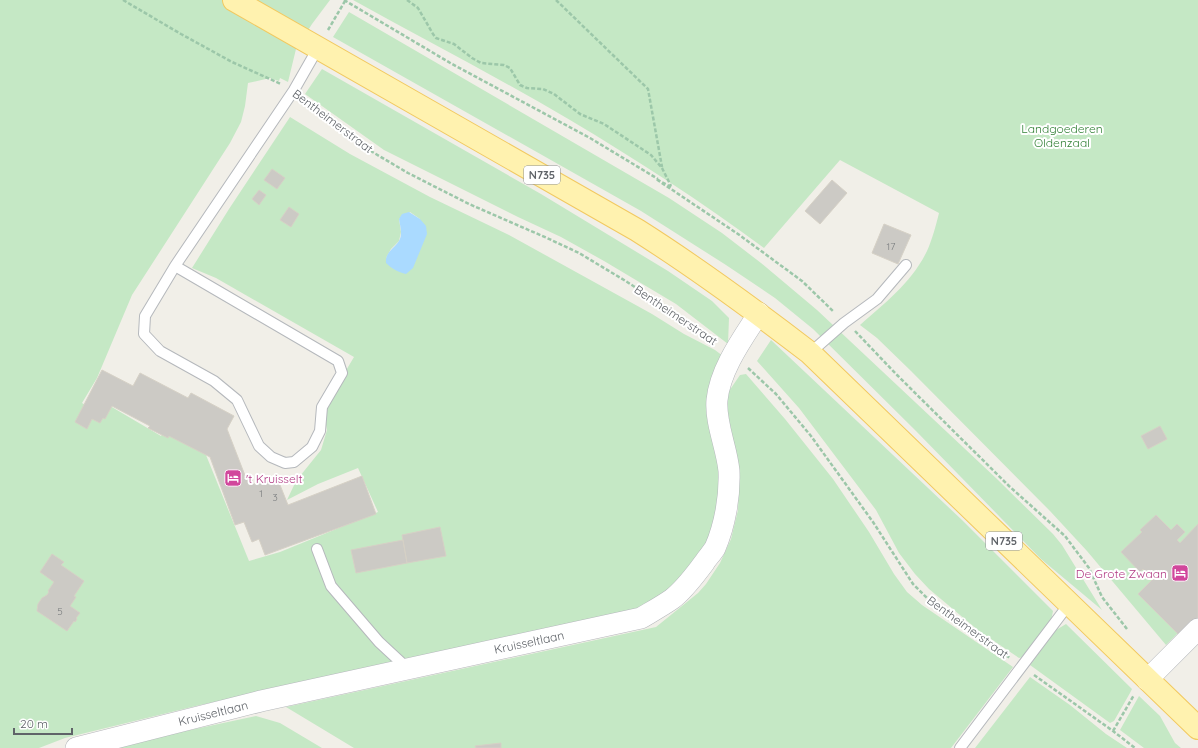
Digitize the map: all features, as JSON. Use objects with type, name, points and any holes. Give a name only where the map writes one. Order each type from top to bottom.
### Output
[{"type":"main road","name":"N735","points":[[234,0],[637,230],[684,259],[759,313],[810,353],[1198,728]]},
{"type":"street","name":"Kruisseltlaan","points":[[76,748],[261,700],[641,618],[672,598],[688,584],[714,549],[724,519],[728,494],[729,471],[718,416],[717,401],[719,386],[733,354],[759,313]]},
{"type":"street","points":[[1147,680],[1198,630]]},
{"type":"lane","points":[[175,266],[338,361],[342,373],[322,407],[320,431],[312,447],[294,462],[285,463],[271,457],[259,446],[237,400],[214,381],[160,351],[144,334],[145,316],[175,266],[294,90],[318,48]]},
{"type":"lane","points":[[810,353],[844,323],[877,299],[906,265]]},
{"type":"lane","points":[[317,549],[331,586],[379,642],[407,668]]},
{"type":"lane","points":[[960,748],[1069,604]]},
{"type":"path","name":"Bentheimerstraat","points":[[123,0],[232,62],[294,90],[312,103],[364,147],[408,173],[469,204],[578,253],[624,280],[692,324],[733,354],[776,394],[811,436],[873,522],[913,584],[931,602],[1135,748]]},
{"type":"path","points":[[407,0],[418,8],[436,38],[454,44],[481,63],[490,65],[504,65],[510,68],[520,85],[527,88],[543,89],[554,94],[580,114],[604,124],[651,154],[662,168],[671,187]]},
{"type":"path","points":[[556,0],[648,89],[662,168]]},
{"type":"path","points":[[318,48],[344,1],[452,64],[590,138],[671,187]]},
{"type":"path","points":[[671,187],[656,179],[738,234],[802,281],[844,323],[853,329],[897,375],[1009,486],[1065,536],[1089,568],[1102,598],[1130,631]]},
{"type":"path","points":[[1113,731],[1131,698],[1147,680]]},
{"type":"green space","points":[[0,0],[330,0],[296,49],[288,82],[280,78],[279,81],[270,78],[248,83],[241,122],[230,143],[132,295],[97,378],[82,403],[98,413],[105,403],[161,436],[165,429],[206,455],[249,561],[280,552],[378,512],[358,468],[318,484],[287,500],[296,481],[321,450],[327,430],[323,409],[354,357],[216,278],[192,268],[290,117],[350,154],[430,197],[509,235],[652,314],[723,356],[724,497],[698,567],[638,612],[370,671],[200,705],[65,738],[39,748],[0,748]],"holes":[[[410,212],[420,219],[386,258],[391,249],[399,241],[401,232],[399,219]]]},
{"type":"green space","name":"Landgoederen Oldenzaal","points":[[353,0],[1198,0],[1198,613],[1166,645],[1087,551],[1050,511],[911,371],[877,338],[860,325],[879,309],[914,273],[929,247],[939,213],[840,160],[764,248],[693,198],[595,135],[516,89]]},
{"type":"green space","points":[[349,12],[669,198],[722,233],[761,263],[817,310],[997,479],[1053,534],[1062,545],[1102,610],[1041,559],[916,431],[813,329],[775,298],[641,211],[333,37]]},
{"type":"green space","points":[[322,69],[541,194],[668,271],[712,301],[729,318],[728,344],[676,304],[604,261],[561,237],[384,150],[305,94]]},
{"type":"green space","points":[[771,340],[962,520],[1053,611],[1051,621],[1023,657],[1019,658],[979,631],[929,589],[915,574],[899,553],[876,510],[799,408],[757,361]]},
{"type":"green space","points":[[746,374],[785,419],[833,479],[907,592],[922,605],[1013,667],[951,748],[354,748],[286,707],[656,627],[698,593],[706,584],[720,563],[731,539],[738,510],[739,476],[727,411],[727,394],[740,375]]},
{"type":"green space","points":[[1066,624],[1132,689],[1114,721],[1110,723],[1030,665],[1056,630]]},
{"type":"green space","points":[[1030,677],[1070,705],[1106,734],[1127,748],[975,748]]},
{"type":"green space","points":[[1139,696],[1160,716],[1175,743],[1181,748],[1144,748],[1120,730]]},
{"type":"green space","points":[[256,716],[280,723],[322,748],[106,748]]},
{"type":"water","points":[[409,212],[420,219],[426,226],[427,234],[413,268],[406,274],[391,267],[386,263],[386,259],[388,253],[397,244],[401,236],[399,219],[402,214]]},
{"type":"building","points":[[272,169],[285,178],[277,189],[264,180]]},
{"type":"building","points":[[832,180],[847,193],[820,224],[805,211]]},
{"type":"building","points":[[259,190],[266,195],[259,205],[252,199]]},
{"type":"building","points":[[289,207],[299,214],[291,227],[280,220]]},
{"type":"building","points":[[884,224],[911,235],[898,264],[872,253]]},
{"type":"building","points":[[102,370],[133,386],[140,373],[188,398],[191,393],[234,416],[227,429],[246,478],[250,476],[254,484],[269,480],[280,485],[288,505],[362,476],[376,514],[265,555],[259,539],[252,542],[244,522],[235,525],[210,457],[169,436],[168,438],[148,428],[150,426],[112,406],[105,419],[103,418],[100,423],[92,419],[87,429],[75,422]]},
{"type":"building","points":[[1160,426],[1167,439],[1148,449],[1141,436]]},
{"type":"building","points":[[1156,515],[1171,530],[1177,524],[1185,532],[1177,540],[1180,543],[1198,524],[1198,618],[1180,636],[1138,594],[1153,579],[1143,569],[1140,572],[1121,552],[1142,532],[1140,530]]},
{"type":"building","points":[[440,527],[446,556],[407,563],[402,535]]},
{"type":"building","points":[[403,540],[407,563],[356,573],[351,550]]},
{"type":"building","points":[[52,554],[64,562],[61,565],[84,581],[74,596],[76,597],[70,606],[80,613],[75,622],[74,621],[67,631],[37,611],[38,604],[42,598],[47,595],[54,582],[40,572]]},
{"type":"building","points":[[501,743],[501,748],[476,748],[475,746]]},
{"type":"place","name":"'t Kruisselt","points":[[233,478]]},
{"type":"place","name":"De Grote Zwaan","points":[[1180,573]]}]
